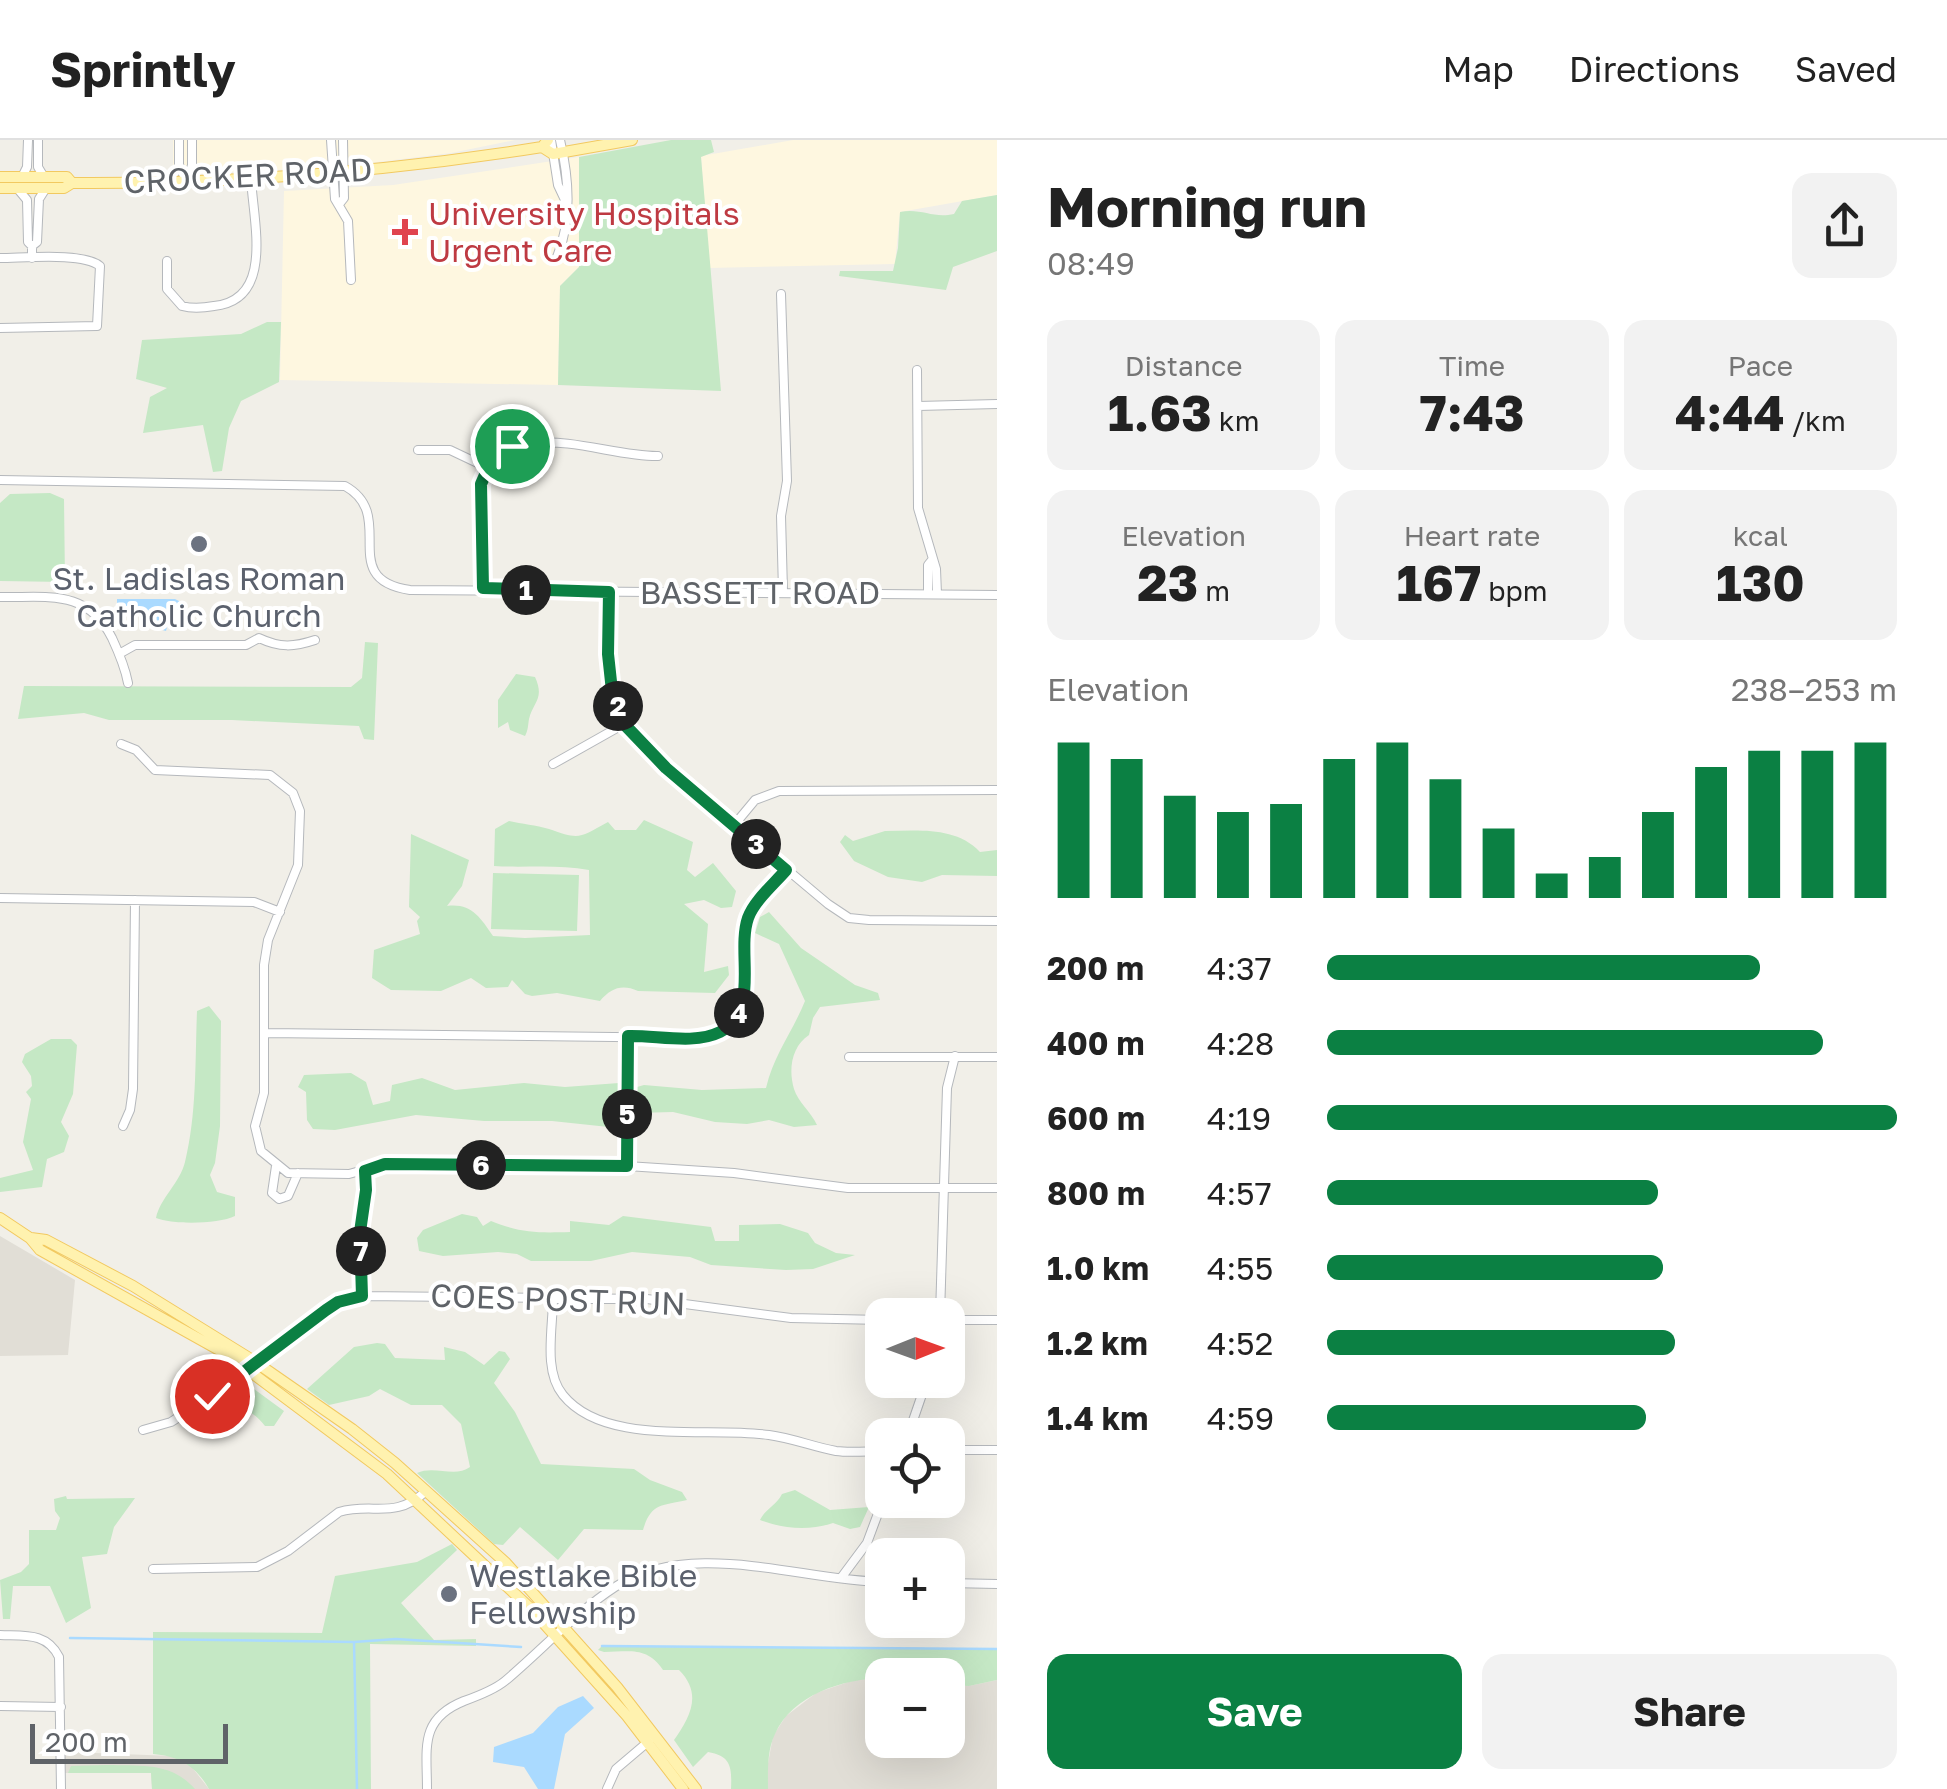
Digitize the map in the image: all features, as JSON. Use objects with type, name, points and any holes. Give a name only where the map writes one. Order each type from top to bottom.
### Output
[{"type":"main road","points":[[554,146],[600,140]]},
{"type":"main road","name":"CROCKER ROAD","points":[[0,176],[68,188],[72,183],[187,182],[412,167],[554,146],[632,140]]},
{"type":"main road","name":"CROCKER ROAD","points":[[0,188],[19,182]]},
{"type":"main road","points":[[0,1218],[30,1238],[40,1250],[251,1364],[421,1496],[561,1632],[696,1789]]},
{"type":"main road","points":[[652,1739],[683,1789]]},
{"type":"street","points":[[28,140],[27,167],[19,182],[28,200],[32,258]]},
{"type":"street","points":[[32,246],[36,242],[39,200],[45,183],[38,167],[38,140]]},
{"type":"street","points":[[179,140],[179,165],[187,182]]},
{"type":"street","points":[[187,182],[192,140]]},
{"type":"street","points":[[331,140],[338,173]]},
{"type":"street","points":[[343,140],[335,199],[348,221],[351,280]]},
{"type":"street","points":[[554,146],[566,202],[566,228],[556,257]]},
{"type":"street","points":[[167,262],[167,289],[182,306],[223,306],[243,296],[252,282],[255,259],[251,178]]},
{"type":"street","points":[[0,258],[82,260],[98,264],[99,322],[89,328],[0,328]]},
{"type":"street","points":[[781,294],[787,481],[782,516],[783,591]]},
{"type":"street","points":[[917,370],[918,508],[932,560],[928,565],[932,594]]},
{"type":"street","points":[[918,406],[997,404]]},
{"type":"street","points":[[483,588],[481,484],[488,468],[512,446],[531,441],[658,456]]},
{"type":"street","points":[[418,450],[450,450],[488,468]]},
{"type":"street","name":"BASSETT ROAD","points":[[0,480],[345,486],[366,503],[370,564],[375,578],[389,587],[410,590],[997,595]]},
{"type":"street","points":[[609,592],[612,691],[624,724],[666,768],[786,870],[849,918],[997,921]]},
{"type":"street","points":[[0,597],[65,598],[78,602],[100,618],[120,654],[128,683]]},
{"type":"street","points":[[120,654],[135,645],[246,645],[259,638],[292,648],[316,640]]},
{"type":"street","points":[[552,764],[624,724]]},
{"type":"street","points":[[122,744],[136,750],[156,770],[270,775],[293,793],[300,811],[298,865],[268,940],[264,965],[264,1093],[255,1126],[261,1151],[276,1166],[298,1173],[365,1171],[385,1164],[627,1166],[734,1172],[848,1188],[997,1188]]},
{"type":"street","points":[[735,824],[755,800],[778,790],[997,790]]},
{"type":"street","points":[[266,1033],[698,1038],[721,1032],[736,1019],[744,1002],[743,936],[750,912],[786,870]]},
{"type":"street","points":[[0,898],[254,902],[280,912]]},
{"type":"street","points":[[122,1126],[130,1110],[133,1089],[135,900]]},
{"type":"street","points":[[627,1166],[628,1036]]},
{"type":"street","points":[[849,1056],[997,1057]]},
{"type":"street","points":[[941,1298],[946,1088],[955,1056]]},
{"type":"street","points":[[276,1166],[272,1192],[279,1200],[288,1196],[298,1173]]},
{"type":"street","points":[[362,1296],[360,1232],[365,1171]]},
{"type":"street","name":"COES POST RUN","points":[[143,1430],[172,1422],[338,1302],[362,1296],[648,1300],[791,1318],[865,1320]]},
{"type":"street","points":[[554,1298],[552,1378],[564,1397],[582,1412],[616,1426],[771,1435],[840,1452],[865,1451]]},
{"type":"street","points":[[965,1320],[997,1320]]},
{"type":"street","points":[[965,1450],[997,1450]]},
{"type":"street","points":[[153,1568],[256,1568],[288,1551],[339,1512],[392,1511],[421,1496]]},
{"type":"street","points":[[841,1578],[867,1543],[876,1518]]},
{"type":"street","points":[[427,1789],[427,1740],[431,1724],[449,1707],[500,1686],[616,1586],[671,1566],[730,1562],[803,1576],[865,1580]]},
{"type":"street","points":[[965,1583],[997,1584]]},
{"type":"street","points":[[0,1635],[38,1637],[55,1648],[61,1664],[61,1789]]},
{"type":"street","points":[[0,1706],[61,1707]]},
{"type":"street","points":[[608,1789],[616,1769],[652,1739]]},
{"type":"shaded area","points":[[173,140],[515,140],[451,153],[337,167],[173,175]]},
{"type":"shaded area","points":[[793,140],[997,140],[997,195],[900,212],[895,264],[709,268],[701,156]]},
{"type":"shaded area","points":[[579,157],[579,267],[560,286],[558,385],[280,380],[284,191],[393,185]]},
{"type":"shaded area","points":[[0,1236],[75,1280],[68,1355],[0,1356]]},
{"type":"shaded area","points":[[865,1678],[865,1758],[965,1758],[965,1686],[997,1680],[997,1789],[768,1789],[773,1736],[786,1716],[816,1693]]},
{"type":"shaded area","points":[[64,1745],[69,1752],[173,1756],[191,1766],[209,1789],[152,1789],[151,1773],[64,1773]]},
{"type":"green space","points":[[671,140],[711,140],[714,152],[701,157],[721,391],[558,385],[560,286],[579,267],[579,157]]},
{"type":"green space","points":[[997,195],[997,251],[953,267],[946,290],[839,276],[840,271],[893,271],[900,212],[954,214],[962,201]]},
{"type":"green space","points":[[267,322],[281,322],[279,382],[241,401],[229,428],[222,471],[213,472],[203,425],[143,433],[150,397],[167,388],[136,379],[142,340],[241,334]]},
{"type":"green space","points":[[50,493],[64,499],[65,582],[0,581],[0,503],[10,494]]},
{"type":"green space","points":[[365,642],[378,643],[374,740],[364,739],[359,726],[109,720],[84,713],[18,719],[24,686],[351,687],[362,678]]},
{"type":"green space","points":[[516,674],[535,677],[539,690],[525,736],[510,730],[508,722],[498,728],[498,700]]},
{"type":"green space","points":[[644,820],[693,842],[687,870],[695,877],[713,863],[736,891],[732,907],[721,908],[704,900],[684,904],[708,924],[704,972],[728,966],[729,975],[715,993],[622,988],[600,1001],[557,993],[532,996],[512,980],[508,987],[486,988],[471,978],[441,991],[391,990],[372,978],[374,950],[420,934],[420,917],[409,907],[411,834],[469,860],[462,886],[447,906],[469,909],[493,936],[590,935],[589,870],[494,866],[495,829],[509,821],[579,836],[608,822],[615,830],[636,830]]},
{"type":"green space","points":[[885,831],[948,834],[980,852],[997,850],[997,876],[942,875],[922,882],[888,877],[854,861],[840,842],[845,835],[853,841]]},
{"type":"green space","points":[[493,873],[579,875],[577,931],[491,929]]},
{"type":"green space","points":[[769,912],[801,948],[855,985],[878,993],[880,1000],[820,1007],[809,1035],[795,1052],[791,1074],[794,1089],[817,1125],[794,1127],[769,1120],[747,1124],[715,1122],[673,1112],[635,1113],[637,1087],[644,1085],[702,1090],[766,1088],[805,1001],[779,944],[755,933],[760,917]]},
{"type":"green space","points":[[209,1006],[221,1021],[220,1126],[210,1175],[217,1192],[235,1197],[235,1216],[207,1222],[164,1220],[156,1218],[158,1211],[182,1170],[192,1125],[197,1011]]},
{"type":"green space","points":[[51,1039],[71,1039],[77,1045],[73,1094],[61,1122],[69,1136],[64,1152],[47,1159],[42,1187],[0,1192],[0,1178],[33,1170],[23,1142],[31,1099],[26,1092],[32,1086],[31,1076],[22,1062],[25,1054]]},
{"type":"green space","points":[[351,1073],[366,1082],[373,1105],[390,1101],[392,1085],[422,1078],[455,1090],[524,1083],[565,1087],[619,1083],[618,1128],[416,1115],[335,1130],[313,1129],[307,1120],[306,1092],[298,1087],[304,1075]]},
{"type":"green space","points":[[462,1214],[477,1217],[483,1226],[491,1221],[520,1230],[548,1232],[570,1232],[570,1221],[609,1225],[623,1216],[711,1227],[715,1241],[739,1241],[739,1225],[780,1224],[808,1233],[815,1243],[836,1253],[855,1255],[813,1269],[786,1270],[711,1265],[690,1257],[632,1252],[591,1261],[531,1261],[517,1254],[498,1252],[443,1256],[419,1251],[417,1238],[423,1230]]},
{"type":"green space","points":[[385,1344],[395,1358],[445,1360],[444,1347],[465,1352],[484,1365],[499,1351],[505,1352],[510,1359],[494,1383],[515,1412],[541,1464],[634,1469],[650,1480],[682,1492],[687,1500],[654,1510],[643,1530],[584,1529],[558,1560],[520,1527],[503,1545],[494,1544],[417,1473],[470,1467],[461,1424],[442,1405],[411,1405],[380,1389],[369,1396],[329,1405],[307,1389],[354,1347]]},
{"type":"green space","points":[[231,1389],[254,1389],[284,1411],[274,1426],[265,1426],[248,1412],[216,1415],[217,1405]]},
{"type":"green space","points":[[795,1490],[830,1510],[865,1507],[865,1516],[860,1527],[850,1529],[833,1523],[796,1528],[760,1520],[782,1494]]},
{"type":"green space","points":[[135,1498],[114,1527],[107,1554],[82,1557],[91,1608],[66,1623],[50,1586],[13,1586],[10,1619],[3,1619],[0,1580],[21,1572],[29,1564],[29,1530],[56,1530],[60,1518],[54,1499]]},
{"type":"green space","points":[[452,1544],[457,1550],[401,1603],[434,1640],[476,1639],[476,1646],[370,1644],[371,1789],[209,1789],[186,1764],[153,1754],[153,1632],[322,1633],[335,1576],[417,1562]]},
{"type":"green space","points":[[602,1646],[997,1649],[997,1680],[965,1686],[965,1658],[865,1658],[865,1680],[820,1692],[783,1720],[772,1740],[768,1789],[731,1789],[726,1760],[708,1752],[693,1767],[674,1740],[689,1714],[692,1697],[691,1688],[679,1670],[663,1670],[651,1657],[637,1652],[598,1650]]},
{"type":"green space","points":[[71,1766],[166,1770],[195,1789],[152,1789],[151,1773],[68,1773]]},
{"type":"water","points":[[117,599],[175,599],[183,603],[183,609],[171,613],[166,631],[152,627],[141,615],[117,612]]},
{"type":"water","points":[[583,1696],[594,1708],[565,1734],[554,1789],[538,1789],[524,1767],[493,1762],[494,1747],[533,1733],[558,1707]]},
{"type":"waterway","points":[[70,1638],[354,1642],[396,1639],[521,1647]]},
{"type":"waterway","points":[[354,1642],[357,1789]]},
{"type":"waterway","points":[[602,1646],[997,1649]]},
{"type":"place","name":"University Hospitals Urgent Care","points":[[405,232]]},
{"type":"place","name":"St. Ladislas Roman Catholic Church","points":[[199,544]]},
{"type":"place","name":"Westlake Bible Fellowship","points":[[449,1594]]},
{"type":"route","points":[[212,1396],[338,1302],[362,1296],[360,1232],[365,1171],[385,1164],[627,1166],[628,1036],[698,1038],[721,1032],[736,1019],[744,1002],[743,936],[750,912],[786,870],[666,768],[624,724],[612,691],[609,592],[483,588],[481,484],[488,468],[512,446]]}]
